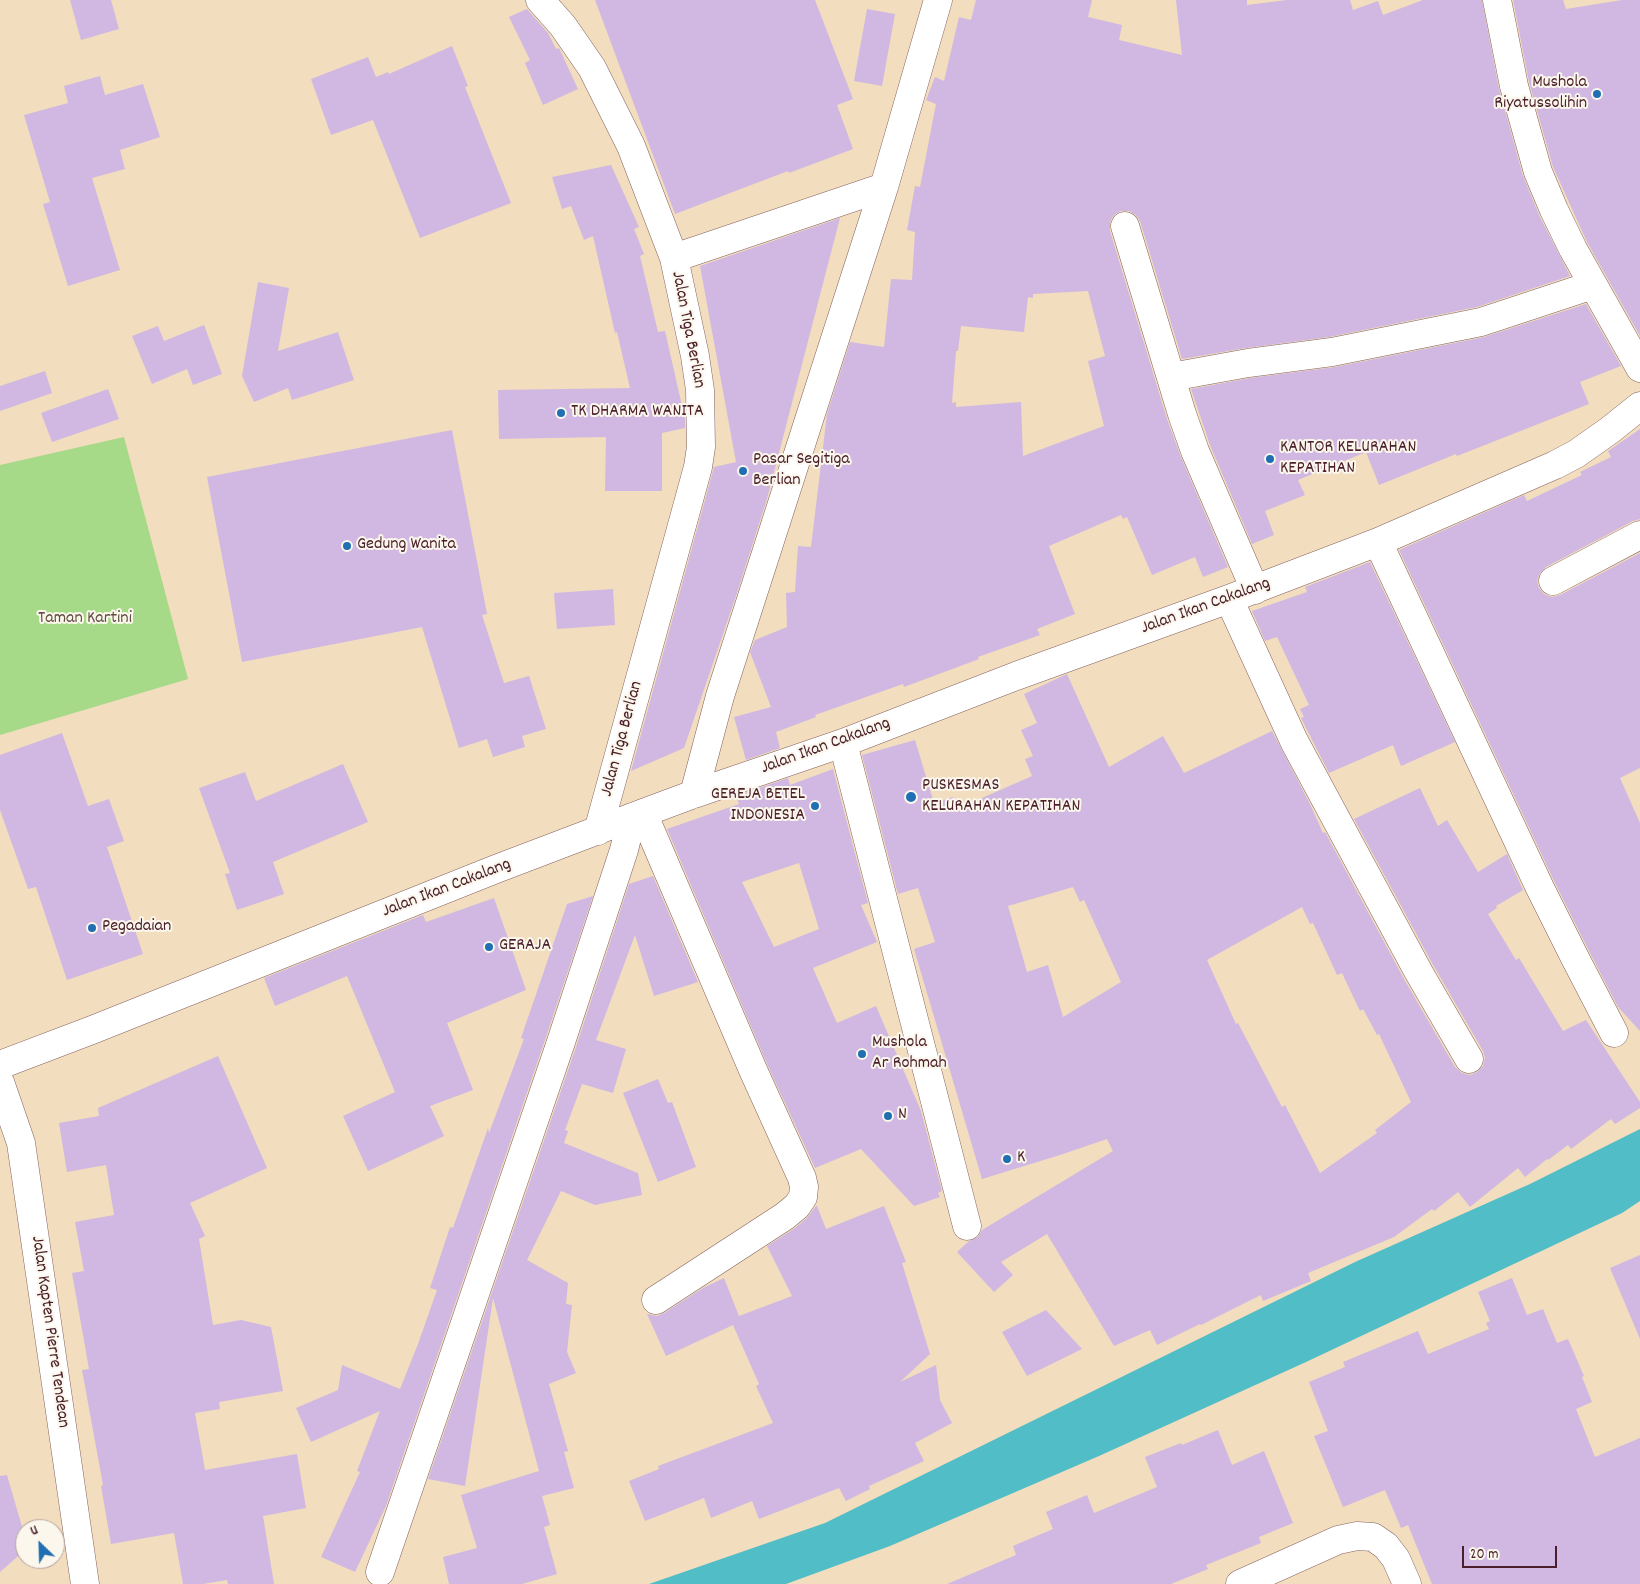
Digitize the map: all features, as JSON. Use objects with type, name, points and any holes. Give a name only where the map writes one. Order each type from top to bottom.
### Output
[{"type":"street","name":"Jalan Tiga Berlian","points":[[540,0],[563,26],[592,68],[631,146],[674,258],[695,356],[700,400],[701,447],[698,467],[598,831]]},
{"type":"street","points":[[694,794],[720,696],[884,187],[938,0]]},
{"type":"street","points":[[1497,0],[1514,86],[1538,172],[1554,210],[1593,285],[1640,368]]},
{"type":"street","points":[[674,258],[884,187]]},
{"type":"street","points":[[1125,226],[1195,451],[1254,590]]},
{"type":"street","points":[[1171,377],[1248,363],[1332,352],[1481,322],[1593,285]]},
{"type":"street","name":"Jalan Ikan Cakalang","points":[[0,1064],[92,1030],[496,869],[637,815],[843,742],[1016,676],[1254,590],[1378,542],[1555,466],[1576,454],[1640,406]]},
{"type":"street","points":[[1553,581],[1640,535]]},
{"type":"street","points":[[1378,542],[1540,888],[1614,1033]]},
{"type":"street","points":[[1229,599],[1294,741],[1418,971],[1469,1059]]},
{"type":"street","points":[[843,742],[967,1226]]},
{"type":"street","points":[[637,815],[802,1178],[804,1187],[803,1197],[797,1206],[785,1216],[656,1300]]},
{"type":"street","points":[[380,1572],[637,815]]},
{"type":"street","name":"Jalan Kapten Pierre Tendean","points":[[0,1082],[22,1143],[85,1580]]},
{"type":"street","points":[[1240,1584],[1338,1540],[1357,1536],[1373,1537],[1386,1546],[1396,1559],[1407,1584]]},
{"type":"green space","name":"Taman Kartini","points":[[124,437],[188,679],[0,735],[0,465]]},
{"type":"water","points":[[1640,1129],[1640,1201],[1622,1213],[1306,1362],[1099,1456],[890,1546],[786,1584],[649,1584],[825,1523],[1355,1262],[1530,1184]]},
{"type":"building","points":[[70,0],[111,0],[119,29],[81,40]]},
{"type":"building","points":[[595,0],[815,0],[853,99],[837,105],[853,149],[789,173],[788,171],[675,214]]},
{"type":"building","points":[[976,0],[1092,0],[1088,17],[1122,25],[1119,40],[1182,55],[1176,0],[1247,0],[1247,5],[1287,0],[1350,0],[1353,10],[1378,1],[1383,15],[1423,0],[1482,0],[1499,89],[1523,176],[1540,217],[1570,276],[1477,307],[1329,337],[1182,359],[1140,221],[1136,215],[1129,211],[1120,211],[1113,216],[1110,222],[1110,231],[1167,419],[1181,457],[1228,567],[1203,577],[1195,557],[1152,575],[1127,517],[1123,519],[1121,515],[1049,546],[1075,614],[1037,629],[1040,635],[978,657],[979,659],[904,687],[903,684],[815,715],[816,717],[776,732],[780,748],[746,760],[734,717],[771,707],[750,652],[755,640],[787,627],[786,593],[795,592],[798,546],[811,547],[827,414],[850,342],[884,347],[891,279],[912,280],[915,232],[907,230],[915,186],[920,187],[936,104],[926,100],[935,77],[944,81],[959,17],[971,20]],"holes":[[[1088,291],[1105,356],[1088,361],[1104,426],[1023,456],[1021,402],[956,407],[956,402],[952,403],[956,351],[958,351],[961,326],[1024,332],[1028,297],[1033,298],[1033,294]]]},
{"type":"building","points":[[1513,0],[1563,0],[1566,9],[1622,0],[1640,0],[1640,336],[1587,242],[1553,167],[1529,82]]},
{"type":"building","points":[[527,9],[548,33],[556,49],[559,48],[578,89],[543,105],[525,63],[530,60],[509,17]]},
{"type":"building","points":[[867,9],[895,14],[882,86],[854,81]]},
{"type":"building","points":[[452,46],[468,86],[465,87],[511,203],[420,238],[373,120],[331,135],[311,79],[368,57],[376,77],[388,72],[389,74]]},
{"type":"building","points":[[100,76],[105,95],[143,84],[160,137],[120,150],[125,169],[92,178],[120,270],[68,286],[43,204],[50,202],[24,115],[68,103],[64,86]]},
{"type":"building","points":[[611,165],[639,227],[634,229],[644,254],[640,256],[658,332],[665,331],[685,419],[685,428],[662,433],[662,491],[605,491],[606,437],[499,439],[498,390],[630,388],[617,332],[615,333],[593,236],[584,240],[571,206],[562,209],[552,177]]},
{"type":"building","name":"Pasar Segitiga Berlian","points":[[840,218],[767,499],[684,748],[631,771],[714,467],[736,462],[700,266]]},
{"type":"building","points":[[258,282],[289,288],[278,351],[338,332],[354,380],[292,400],[288,388],[254,402],[242,376]]},
{"type":"building","points":[[1586,304],[1621,366],[1580,382],[1589,404],[1379,485],[1366,452],[1298,480],[1305,495],[1265,511],[1274,535],[1252,544],[1210,445],[1191,389],[1250,378],[1335,367],[1484,337]]},
{"type":"building","points":[[204,325],[222,374],[193,385],[187,369],[152,384],[132,336],[158,326],[164,341]]},
{"type":"building","points":[[45,371],[52,393],[0,411],[0,386]]},
{"type":"building","points":[[108,389],[119,419],[52,442],[41,413]]},
{"type":"building","points":[[1640,429],[1640,519],[1546,567],[1540,573],[1537,581],[1539,588],[1544,594],[1552,597],[1560,595],[1640,553],[1640,768],[1620,778],[1640,823],[1640,1031],[1618,1007],[1588,949],[1554,881],[1399,550],[1524,495],[1527,501],[1582,475],[1580,472],[1611,457],[1608,451]]},
{"type":"building","name":"Gedung Wanita","points":[[452,430],[487,614],[482,615],[504,683],[529,676],[546,729],[522,736],[525,747],[493,757],[487,739],[459,748],[422,627],[242,662],[207,477]]},
{"type":"building","points":[[1370,562],[1455,742],[1401,766],[1393,745],[1329,773],[1301,718],[1304,717],[1300,709],[1309,705],[1277,637],[1265,641],[1252,611],[1307,592],[1305,587]]},
{"type":"building","points":[[613,589],[615,625],[557,629],[554,593]]},
{"type":"building","points":[[1067,674],[1109,767],[1163,736],[1184,773],[1272,731],[1323,833],[1325,832],[1404,979],[1455,1067],[1462,1073],[1470,1075],[1477,1072],[1483,1066],[1485,1058],[1483,1051],[1432,963],[1354,819],[1420,788],[1438,826],[1447,820],[1478,872],[1507,854],[1523,890],[1496,906],[1497,908],[1488,914],[1516,960],[1519,958],[1563,1031],[1586,1020],[1640,1102],[1640,1108],[1615,1124],[1611,1119],[1571,1149],[1568,1145],[1547,1159],[1525,1177],[1518,1168],[1470,1207],[1458,1192],[1434,1211],[1432,1209],[1394,1237],[1308,1273],[1311,1281],[1263,1301],[1261,1295],[1157,1345],[1150,1330],[1114,1346],[1047,1234],[1001,1262],[1013,1275],[994,1292],[957,1252],[969,1241],[978,1237],[982,1230],[1113,1151],[1107,1139],[982,1179],[914,949],[935,942],[918,888],[898,894],[862,755],[915,740],[934,803],[953,797],[957,809],[1032,776],[1025,759],[1033,756],[1021,730],[1037,723],[1024,694]],"holes":[[[1073,887],[1080,902],[1084,900],[1121,982],[1063,1017],[1048,965],[1027,972],[1008,906]],[[1302,907],[1310,924],[1313,923],[1337,975],[1342,973],[1360,1011],[1363,1009],[1377,1035],[1379,1034],[1411,1102],[1375,1130],[1377,1133],[1320,1173],[1285,1105],[1282,1107],[1238,1023],[1236,1024],[1207,960]]]},
{"type":"building","points":[[62,733],[88,806],[109,799],[124,841],[107,847],[143,954],[67,980],[36,887],[28,889],[0,810],[0,755]]},
{"type":"building","points":[[343,764],[368,822],[273,862],[284,894],[237,910],[225,874],[230,873],[199,788],[245,772],[256,801]]},
{"type":"building","points":[[833,769],[868,903],[861,905],[877,942],[813,968],[837,1023],[876,1006],[921,1111],[942,1191],[938,1193],[940,1197],[914,1206],[861,1149],[815,1168],[767,1064],[667,829],[739,804],[736,796],[788,778],[790,785]],"holes":[[[799,863],[819,929],[774,947],[742,882]]]},
{"type":"building","points":[[653,876],[698,982],[654,996],[635,935],[596,1040],[626,1049],[613,1093],[582,1084],[565,1130],[568,1131],[564,1143],[638,1173],[642,1195],[595,1205],[561,1191],[527,1260],[568,1283],[566,1304],[572,1305],[567,1352],[576,1373],[549,1384],[568,1451],[564,1452],[574,1488],[542,1496],[550,1525],[544,1527],[557,1574],[522,1584],[449,1584],[443,1557],[477,1548],[461,1495],[539,1471],[493,1298],[465,1486],[428,1479],[576,1047],[629,884]]},
{"type":"building","points":[[593,896],[386,1506],[355,1572],[321,1557],[360,1472],[357,1471],[380,1411],[311,1442],[296,1408],[338,1390],[342,1365],[400,1389],[437,1290],[430,1288],[450,1227],[453,1228],[488,1128],[489,1133],[524,1039],[521,1038],[567,904]]},
{"type":"building","points":[[494,898],[526,990],[447,1023],[473,1090],[430,1106],[444,1136],[368,1171],[343,1116],[395,1092],[347,976],[275,1006],[264,978],[423,915],[426,922]]},
{"type":"building","points":[[218,1056],[267,1168],[190,1203],[205,1236],[199,1239],[213,1325],[241,1320],[271,1327],[283,1391],[219,1402],[220,1409],[195,1413],[205,1470],[297,1454],[306,1508],[263,1516],[274,1584],[228,1584],[227,1580],[203,1584],[183,1584],[174,1533],[111,1544],[101,1486],[103,1485],[82,1370],[89,1369],[72,1273],[84,1271],[75,1222],[114,1215],[106,1165],[67,1172],[59,1123],[99,1116],[98,1108]]},
{"type":"building","points":[[658,1079],[668,1103],[672,1102],[696,1167],[658,1182],[623,1093]]},
{"type":"building","points":[[816,1206],[826,1229],[884,1206],[906,1262],[902,1263],[930,1354],[900,1382],[936,1365],[940,1400],[952,1423],[915,1443],[924,1461],[869,1486],[870,1489],[846,1501],[839,1488],[759,1519],[752,1501],[711,1518],[704,1498],[645,1521],[629,1481],[659,1469],[658,1466],[773,1423],[756,1386],[759,1384],[733,1325],[666,1356],[647,1314],[657,1316],[664,1313],[703,1288],[724,1278],[739,1316],[792,1296],[767,1246],[795,1228],[807,1218]]},
{"type":"building","points":[[1640,1255],[1640,1339],[1610,1268]]},
{"type":"building","points":[[1512,1278],[1527,1315],[1543,1309],[1557,1343],[1568,1339],[1584,1376],[1582,1377],[1592,1402],[1576,1409],[1595,1457],[1640,1438],[1640,1584],[1432,1584],[1408,1525],[1401,1528],[1385,1490],[1343,1507],[1314,1436],[1328,1431],[1309,1382],[1345,1367],[1343,1362],[1418,1331],[1428,1354],[1489,1329],[1486,1323],[1490,1321],[1478,1292]]},
{"type":"building","points":[[1046,1310],[1082,1349],[1027,1376],[1002,1332]]},
{"type":"building","points":[[1218,1430],[1232,1465],[1264,1451],[1293,1523],[1259,1537],[1261,1543],[1206,1565],[1208,1569],[1171,1584],[947,1584],[1016,1555],[1013,1546],[1053,1529],[1046,1512],[1087,1495],[1094,1513],[1157,1487],[1145,1457],[1181,1443],[1182,1445]]},
{"type":"building","points":[[7,1475],[20,1519],[15,1519],[15,1559],[0,1572],[0,1476]]},
{"type":"place","name":"Mushola Riyatussolihin","points":[[1597,94]]},
{"type":"place","name":"TK DHARMA WANITA","points":[[561,413]]},
{"type":"place","name":"KANTOR KELURAHAN KEPATIHAN","points":[[1270,459]]},
{"type":"place","name":"Pasar Segitiga Berlian","points":[[743,471]]},
{"type":"place","name":"Gedung Wanita","points":[[347,546]]},
{"type":"place","name":"PUSKESMAS KELURAHAN KEPATIHAN","points":[[911,797]]},
{"type":"place","name":"GEREJA BETEL INDONESIA","points":[[815,806]]},
{"type":"place","name":"Pegadaian","points":[[92,928]]},
{"type":"place","name":"GERAJA","points":[[489,947]]},
{"type":"place","name":"Mushola Ar Rohmah","points":[[862,1054]]},
{"type":"place","name":"N","points":[[888,1116]]},
{"type":"place","name":"K","points":[[1007,1159]]}]
